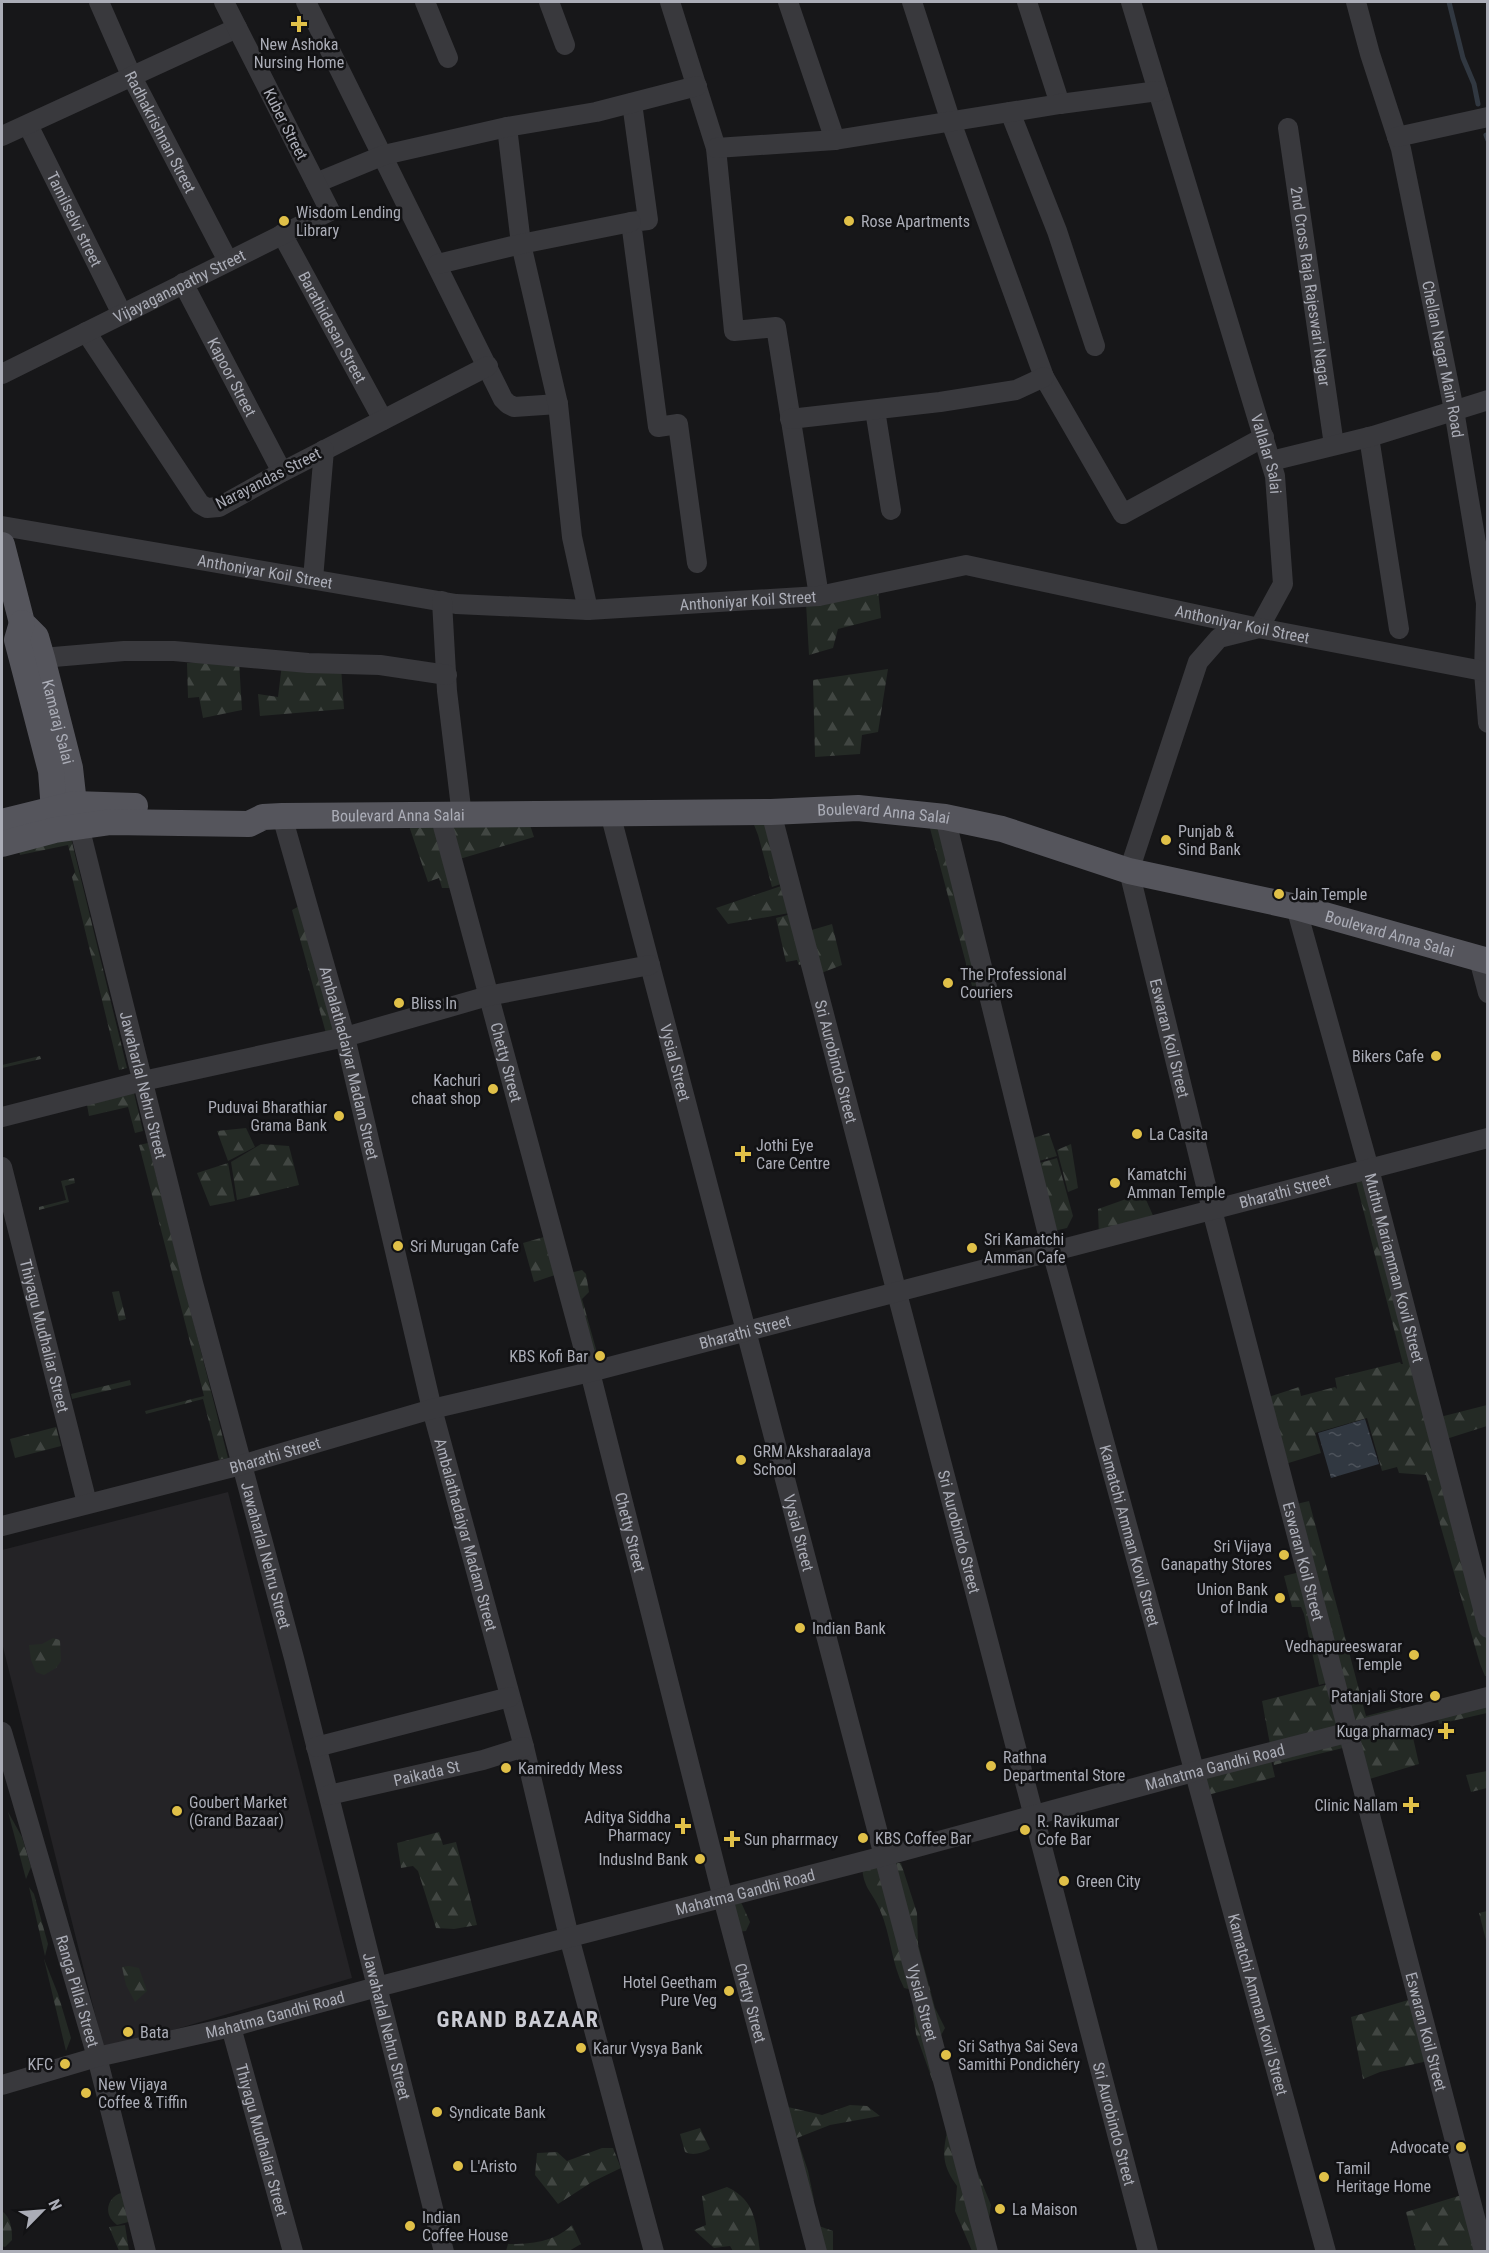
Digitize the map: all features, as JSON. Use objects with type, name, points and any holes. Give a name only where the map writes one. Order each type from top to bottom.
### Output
[{"type":"main road","name":"Kamaraj Salai","points":[[2,545],[22,623],[36,637],[70,768],[66,817]]},
{"type":"main road","name":"Kamaraj Salai","points":[[22,623],[17,640],[51,771],[66,817]]},
{"type":"main road","points":[[4,829],[27,805],[51,771]]},
{"type":"main road","name":"Boulevard Anna Salai","points":[[4,829],[66,817],[111,822],[249,824],[272,817],[771,812],[858,808],[945,817],[1002,829],[1129,871],[1296,907],[1483,960]]},
{"type":"street","name":"Radhakrishnan Street","points":[[99,2],[130,75],[228,261]]},
{"type":"street","name":"Kuber Street","points":[[224,2],[316,183]]},
{"type":"street","points":[[306,2],[508,404],[514,407],[558,404]]},
{"type":"street","points":[[424,2],[448,58]]},
{"type":"street","points":[[549,2],[565,45]]},
{"type":"street","points":[[670,2],[716,148],[734,331],[776,327],[819,596]]},
{"type":"street","points":[[788,2],[835,141]]},
{"type":"street","points":[[912,2],[951,122],[1044,377],[1123,514],[1264,437]]},
{"type":"street","points":[[1027,2],[1060,104]]},
{"type":"street","name":"Vallalar Salai","points":[[1131,2],[1275,476],[1283,584],[1259,628]]},
{"type":"street","name":"Chellan Nagar Main Road","points":[[1356,2],[1397,137],[1454,410],[1486,603],[1488,723]]},
{"type":"street","points":[[2,136],[130,75],[237,28]]},
{"type":"street","points":[[316,183],[384,155],[507,127],[596,112],[697,86]]},
{"type":"street","points":[[716,148],[835,141],[1060,104],[1158,91]]},
{"type":"street","points":[[438,264],[521,244],[648,220],[632,103]]},
{"type":"street","points":[[1010,112],[1057,231],[1095,346]]},
{"type":"street","points":[[1397,137],[1488,117]]},
{"type":"street","name":"Tamilselvi street","points":[[28,125],[122,314]]},
{"type":"street","points":[[507,127],[521,244],[558,404],[572,537],[588,610]]},
{"type":"street","name":"2nd Cross Raja Rajeswari Nagar","points":[[1288,128],[1334,446]]},
{"type":"street","name":"Vijayaganapathy Street","points":[[2,374],[330,210],[316,183]]},
{"type":"street","points":[[631,222],[658,427],[678,424],[697,563]]},
{"type":"street","name":"Barathidasan Street","points":[[282,234],[383,420]]},
{"type":"street","name":"Kapoor Street","points":[[183,283],[282,471]]},
{"type":"street","name":"Narayandas Street","points":[[86,332],[200,504],[207,508],[219,507],[282,471],[488,366]]},
{"type":"street","points":[[790,419],[940,402],[1016,390],[1044,377]]},
{"type":"street","points":[[1271,461],[1369,437],[1488,400]]},
{"type":"street","points":[[875,410],[891,510]]},
{"type":"street","points":[[1369,437],[1399,629]]},
{"type":"street","points":[[313,579],[324,450]]},
{"type":"street","name":"Anthoniyar Koil Street","points":[[2,526],[456,604],[588,610],[819,596],[966,566],[1259,628],[1486,672]]},
{"type":"street","name":"Chetty Street","points":[[442,601],[447,675],[451,816],[488,996],[590,1372],[723,1898],[817,2252]]},
{"type":"street","points":[[1129,871],[1198,662],[1219,638],[1259,628]]},
{"type":"street","points":[[42,658],[124,651],[174,651],[308,663],[380,665],[447,675]]},
{"type":"street","name":"Sri Aurobindo Street","points":[[771,812],[1148,2252]]},
{"type":"street","name":"Vysial Street","points":[[610,813],[988,2252]]},
{"type":"street","name":"Jawaharlal Nehru Street","points":[[66,817],[143,1081],[241,1465],[329,1795],[444,2252]]},
{"type":"street","name":"Ambalathadaiyar Madam Street","points":[[272,817],[345,1037],[432,1409],[524,1746],[569,1937],[654,2252]]},
{"type":"street","name":"Kamatchi Amman Kovil Street","points":[[945,817],[1052,1251],[1326,2252]]},
{"type":"street","name":"Eswaran Koil Street","points":[[1129,871],[1212,1210],[1484,2252]]},
{"type":"street","name":"Muthu Mariamman Kovil Street","points":[[1296,907],[1369,1169],[1488,1628]]},
{"type":"street","points":[[1483,960],[1488,993]]},
{"type":"street","points":[[2,1117],[143,1081],[345,1037],[488,996],[650,964]]},
{"type":"street","name":"Bharathi Street","points":[[2,1526],[241,1465],[432,1409],[590,1372],[1488,1138]]},
{"type":"street","name":"Thiyagu Mudhaliar Street","points":[[2,1167],[87,1503]]},
{"type":"street","points":[[316,1747],[510,1697]]},
{"type":"street","name":"Mahatma Gandhi Road","points":[[2,2085],[97,2057],[231,2027],[884,1856],[1193,1772],[1488,1697]]},
{"type":"street","name":"Ranga Pillai Street","points":[[2,1732],[97,2057],[146,2252]]},
{"type":"street","name":"Paikada St","points":[[329,1795],[483,1760],[524,1746]]},
{"type":"street","name":"Thiyagu Mudhaliar Street","points":[[231,2027],[293,2252]]},
{"type":"shaded area","name":"Goubert Market (Grand Bazaar)","points":[[228,1492],[352,1978],[104,2050],[2,1643],[2,1550]]},
{"type":"green space","points":[[878,590],[881,618],[838,629],[833,648],[809,655],[806,603]]},
{"type":"green space","points":[[239,661],[242,710],[203,718],[199,697],[188,698],[187,663]]},
{"type":"green space","points":[[282,664],[341,667],[344,709],[260,716],[258,694],[278,697]]},
{"type":"green space","points":[[888,669],[878,732],[862,735],[860,754],[815,757],[813,680]]},
{"type":"green space","points":[[770,815],[787,882],[772,887],[751,817]]},
{"type":"green space","points":[[441,816],[527,816],[534,837],[453,861]]},
{"type":"green space","points":[[439,817],[457,888],[442,888],[439,878],[428,882],[407,820]]},
{"type":"green space","points":[[927,817],[944,819],[983,985],[972,986]]},
{"type":"green space","points":[[70,834],[127,1068],[119,1070],[72,877],[75,872],[68,845],[20,855],[18,847]]},
{"type":"green space","points":[[787,884],[795,912],[728,924],[716,908]]},
{"type":"green space","points":[[303,904],[342,1033],[327,1037],[292,910]]},
{"type":"green space","points":[[795,913],[808,962],[799,965],[797,960],[786,962],[776,918]]},
{"type":"green space","points":[[832,924],[842,965],[816,975],[805,932]]},
{"type":"green space","points":[[40,1056],[41,1059],[2,1068],[2,1065]]},
{"type":"green space","points":[[134,1093],[143,1131],[135,1133],[128,1107],[89,1116],[87,1105]]},
{"type":"green space","points":[[246,1128],[255,1147],[228,1161],[217,1131]]},
{"type":"green space","points":[[1049,1133],[1057,1156],[1032,1163],[1027,1140]]},
{"type":"green space","points":[[148,1143],[228,1458],[219,1460],[203,1399],[146,1414],[145,1411],[204,1396],[139,1145]]},
{"type":"green space","points":[[261,1144],[289,1146],[299,1185],[237,1200],[231,1162]]},
{"type":"green space","points":[[1071,1144],[1078,1188],[1068,1192],[1057,1150]]},
{"type":"green space","points":[[1057,1158],[1073,1216],[1067,1228],[1049,1232],[1033,1165]]},
{"type":"green space","points":[[228,1163],[235,1201],[210,1206],[197,1173]]},
{"type":"green space","points":[[1369,1169],[1427,1407],[1487,1638],[1487,1676],[1480,1664],[1426,1475],[1399,1473],[1397,1467],[1382,1471],[1367,1418],[1315,1433],[1321,1453],[1282,1465],[1265,1398],[1299,1387],[1301,1396],[1335,1387],[1337,1389],[1335,1378],[1400,1362],[1403,1364],[1355,1178]]},
{"type":"green space","points":[[74,1178],[75,1183],[65,1186],[69,1202],[39,1210],[39,1207],[66,1200],[61,1181]]},
{"type":"green space","points":[[1143,1193],[1155,1220],[1099,1237],[1098,1209]]},
{"type":"green space","points":[[551,1235],[561,1273],[534,1282],[523,1243]]},
{"type":"green space","points":[[582,1270],[586,1274],[589,1292],[582,1299],[601,1367],[590,1370],[566,1274]]},
{"type":"green space","points":[[119,1291],[126,1319],[119,1321],[112,1292]]},
{"type":"green space","points":[[130,1380],[131,1385],[72,1399],[71,1394]]},
{"type":"green space","points":[[1487,1405],[1487,1426],[1443,1440],[1436,1418]]},
{"type":"green space","points":[[56,1427],[61,1446],[15,1458],[10,1439]]},
{"type":"green space","points":[[1309,1501],[1366,1716],[1401,1707],[1404,1716],[1352,1731],[1292,1505]]},
{"type":"green space","points":[[1304,1571],[1334,1681],[1319,1685],[1304,1614],[1301,1607],[1292,1607],[1284,1576]]},
{"type":"green space","points":[[53,1638],[60,1640],[61,1661],[56,1668],[44,1675],[36,1672],[31,1660],[29,1645],[42,1644]]},
{"type":"green space","points":[[1332,1683],[1346,1732],[1271,1750],[1262,1701]]},
{"type":"green space","points":[[1487,1700],[1487,1713],[1439,1724],[1437,1713]]},
{"type":"green space","points":[[1409,1720],[1419,1764],[1363,1781],[1351,1735]]},
{"type":"green space","points":[[1348,1735],[1351,1746],[1274,1765],[1271,1755]]},
{"type":"green space","points":[[1270,1756],[1275,1777],[1204,1796],[1197,1775]]},
{"type":"green space","points":[[1487,1771],[1487,1788],[1471,1792],[1466,1775]]},
{"type":"green space","points":[[8,1812],[22,1837],[31,1867],[26,1879]]},
{"type":"green space","points":[[439,1832],[443,1845],[456,1842],[477,1925],[454,1929],[436,1928],[418,1871],[413,1866],[401,1868],[397,1843]]},
{"type":"green space","points":[[875,1863],[901,1863],[917,1913],[918,1944],[935,2008],[945,2028],[938,2041],[937,2079],[933,2082],[916,2034],[913,2009],[921,1999],[914,1990],[904,1988],[896,1969],[884,1920],[865,1881],[862,1867]]},
{"type":"green space","points":[[29,1887],[34,1894],[48,1944],[45,1956]]},
{"type":"green space","points":[[727,1897],[740,1900],[750,1922],[746,1931],[737,1932]]},
{"type":"green space","points":[[1488,1911],[1487,1944],[1479,1913]]},
{"type":"green space","points":[[44,1959],[58,1994],[71,2038],[66,2051]]},
{"type":"green space","points":[[122,1967],[139,1968],[147,1991],[135,2002],[126,1985]]},
{"type":"green space","points":[[1415,1998],[1432,2060],[1380,2072],[1363,2079],[1351,2017]]},
{"type":"green space","points":[[850,2105],[867,2106],[880,2116],[830,2125],[797,2138],[808,2171],[814,2200],[804,2202],[788,2107],[822,2115]]},
{"type":"green space","points":[[700,2128],[710,2149],[697,2154],[685,2152],[680,2134]]},
{"type":"green space","points":[[960,2129],[991,2205],[987,2233],[997,2251],[972,2251],[955,2211],[957,2186],[946,2166],[944,2148],[947,2132]]},
{"type":"green space","points":[[602,2148],[613,2148],[621,2168],[592,2182],[558,2204],[535,2175],[537,2153],[557,2152],[567,2161]]},
{"type":"green space","points":[[727,2187],[737,2192],[749,2206],[755,2222],[760,2251],[733,2251],[730,2246],[714,2248],[694,2230],[706,2225],[702,2196]]},
{"type":"green space","points":[[124,2192],[132,2221],[117,2225],[109,2216],[108,2206],[114,2197]]},
{"type":"green space","points":[[1465,2194],[1481,2251],[1416,2251],[1406,2212]]},
{"type":"green space","points":[[2,2211],[9,2220],[12,2231],[12,2240],[5,2247],[2,2246]]},
{"type":"green space","points":[[125,2225],[129,2251],[119,2251],[109,2227]]},
{"type":"green space","points":[[572,2225],[581,2244],[569,2251],[506,2251],[508,2244],[542,2241],[558,2235]]},
{"type":"green space","points":[[816,2225],[833,2231],[833,2251],[807,2252]]},
{"type":"water","points":[[1365,1419],[1379,1464],[1331,1478],[1318,1433]]},
{"type":"waterway","points":[[1449,2],[1463,58],[1474,84],[1478,104]]},
{"type":"waterway","points":[[1486,135],[1488,140]]},
{"type":"place","name":"New Ashoka Nursing Home","points":[[299,24]]},
{"type":"place","name":"Wisdom Lending Library","points":[[284,221]]},
{"type":"place","name":"Rose Apartments","points":[[849,221]]},
{"type":"place","name":"Punjab & Sind Bank","points":[[1166,840]]},
{"type":"place","name":"Jain Temple","points":[[1279,894]]},
{"type":"place","name":"The Professional Couriers","points":[[948,983]]},
{"type":"place","name":"Bliss In","points":[[399,1003]]},
{"type":"place","name":"Bikers Cafe","points":[[1436,1056]]},
{"type":"place","name":"Kachuri chaat shop","points":[[493,1089]]},
{"type":"place","name":"Puduvai Bharathiar Grama Bank","points":[[339,1116]]},
{"type":"place","name":"La Casita","points":[[1137,1134]]},
{"type":"place","name":"Jothi Eye Care Centre","points":[[743,1154]]},
{"type":"place","name":"Kamatchi Amman Temple","points":[[1115,1183]]},
{"type":"place","name":"Sri Murugan Cafe","points":[[398,1246]]},
{"type":"place","name":"Sri Kamatchi Amman Cafe","points":[[972,1248]]},
{"type":"place","name":"KBS Kofi Bar","points":[[600,1356]]},
{"type":"place","name":"GRM Aksharaalaya School","points":[[741,1460]]},
{"type":"place","name":"Sri Vijaya Ganapathy Stores","points":[[1284,1555]]},
{"type":"place","name":"Union Bank of India","points":[[1280,1598]]},
{"type":"place","name":"Indian Bank","points":[[800,1628]]},
{"type":"place","name":"Vedhapureeswarar Temple","points":[[1414,1655]]},
{"type":"place","name":"Patanjali Store","points":[[1435,1696]]},
{"type":"place","name":"Kuga pharmacy","points":[[1446,1731]]},
{"type":"place","name":"Rathna Departmental Store","points":[[991,1766]]},
{"type":"place","name":"Kamireddy Mess","points":[[506,1768]]},
{"type":"place","name":"Clinic Nallam","points":[[1411,1805]]},
{"type":"place","name":"Goubert Market (Grand Bazaar)","points":[[177,1811]]},
{"type":"place","name":"Aditya Siddha Pharmacy","points":[[683,1826]]},
{"type":"place","name":"R. Ravikumar Cofe Bar","points":[[1025,1830]]},
{"type":"place","name":"KBS Coffee Bar","points":[[863,1838]]},
{"type":"place","name":"Sun pharrmacy","points":[[732,1839]]},
{"type":"place","name":"IndusInd Bank","points":[[700,1859]]},
{"type":"place","name":"Green City","points":[[1064,1881]]},
{"type":"place","name":"Hotel Geetham Pure Veg","points":[[729,1991]]},
{"type":"place","name":"Bata","points":[[128,2032]]},
{"type":"place","name":"Karur Vysya Bank","points":[[581,2048]]},
{"type":"place","name":"Sri Sathya Sai Seva Samithi Pondichéry","points":[[946,2055]]},
{"type":"place","name":"KFC","points":[[65,2064]]},
{"type":"place","name":"New Vijaya Coffee & Tiffin","points":[[86,2093]]},
{"type":"place","name":"Syndicate Bank","points":[[437,2112]]},
{"type":"place","name":"Advocate","points":[[1461,2147]]},
{"type":"place","name":"L'Aristo","points":[[458,2166]]},
{"type":"place","name":"Tamil Heritage Home","points":[[1324,2177]]},
{"type":"place","name":"La Maison","points":[[1000,2209]]},
{"type":"place","name":"Indian Coffee House","points":[[410,2226]]},
{"type":"district","name":"GRAND BAZAAR","points":[[518,2019]]}]
